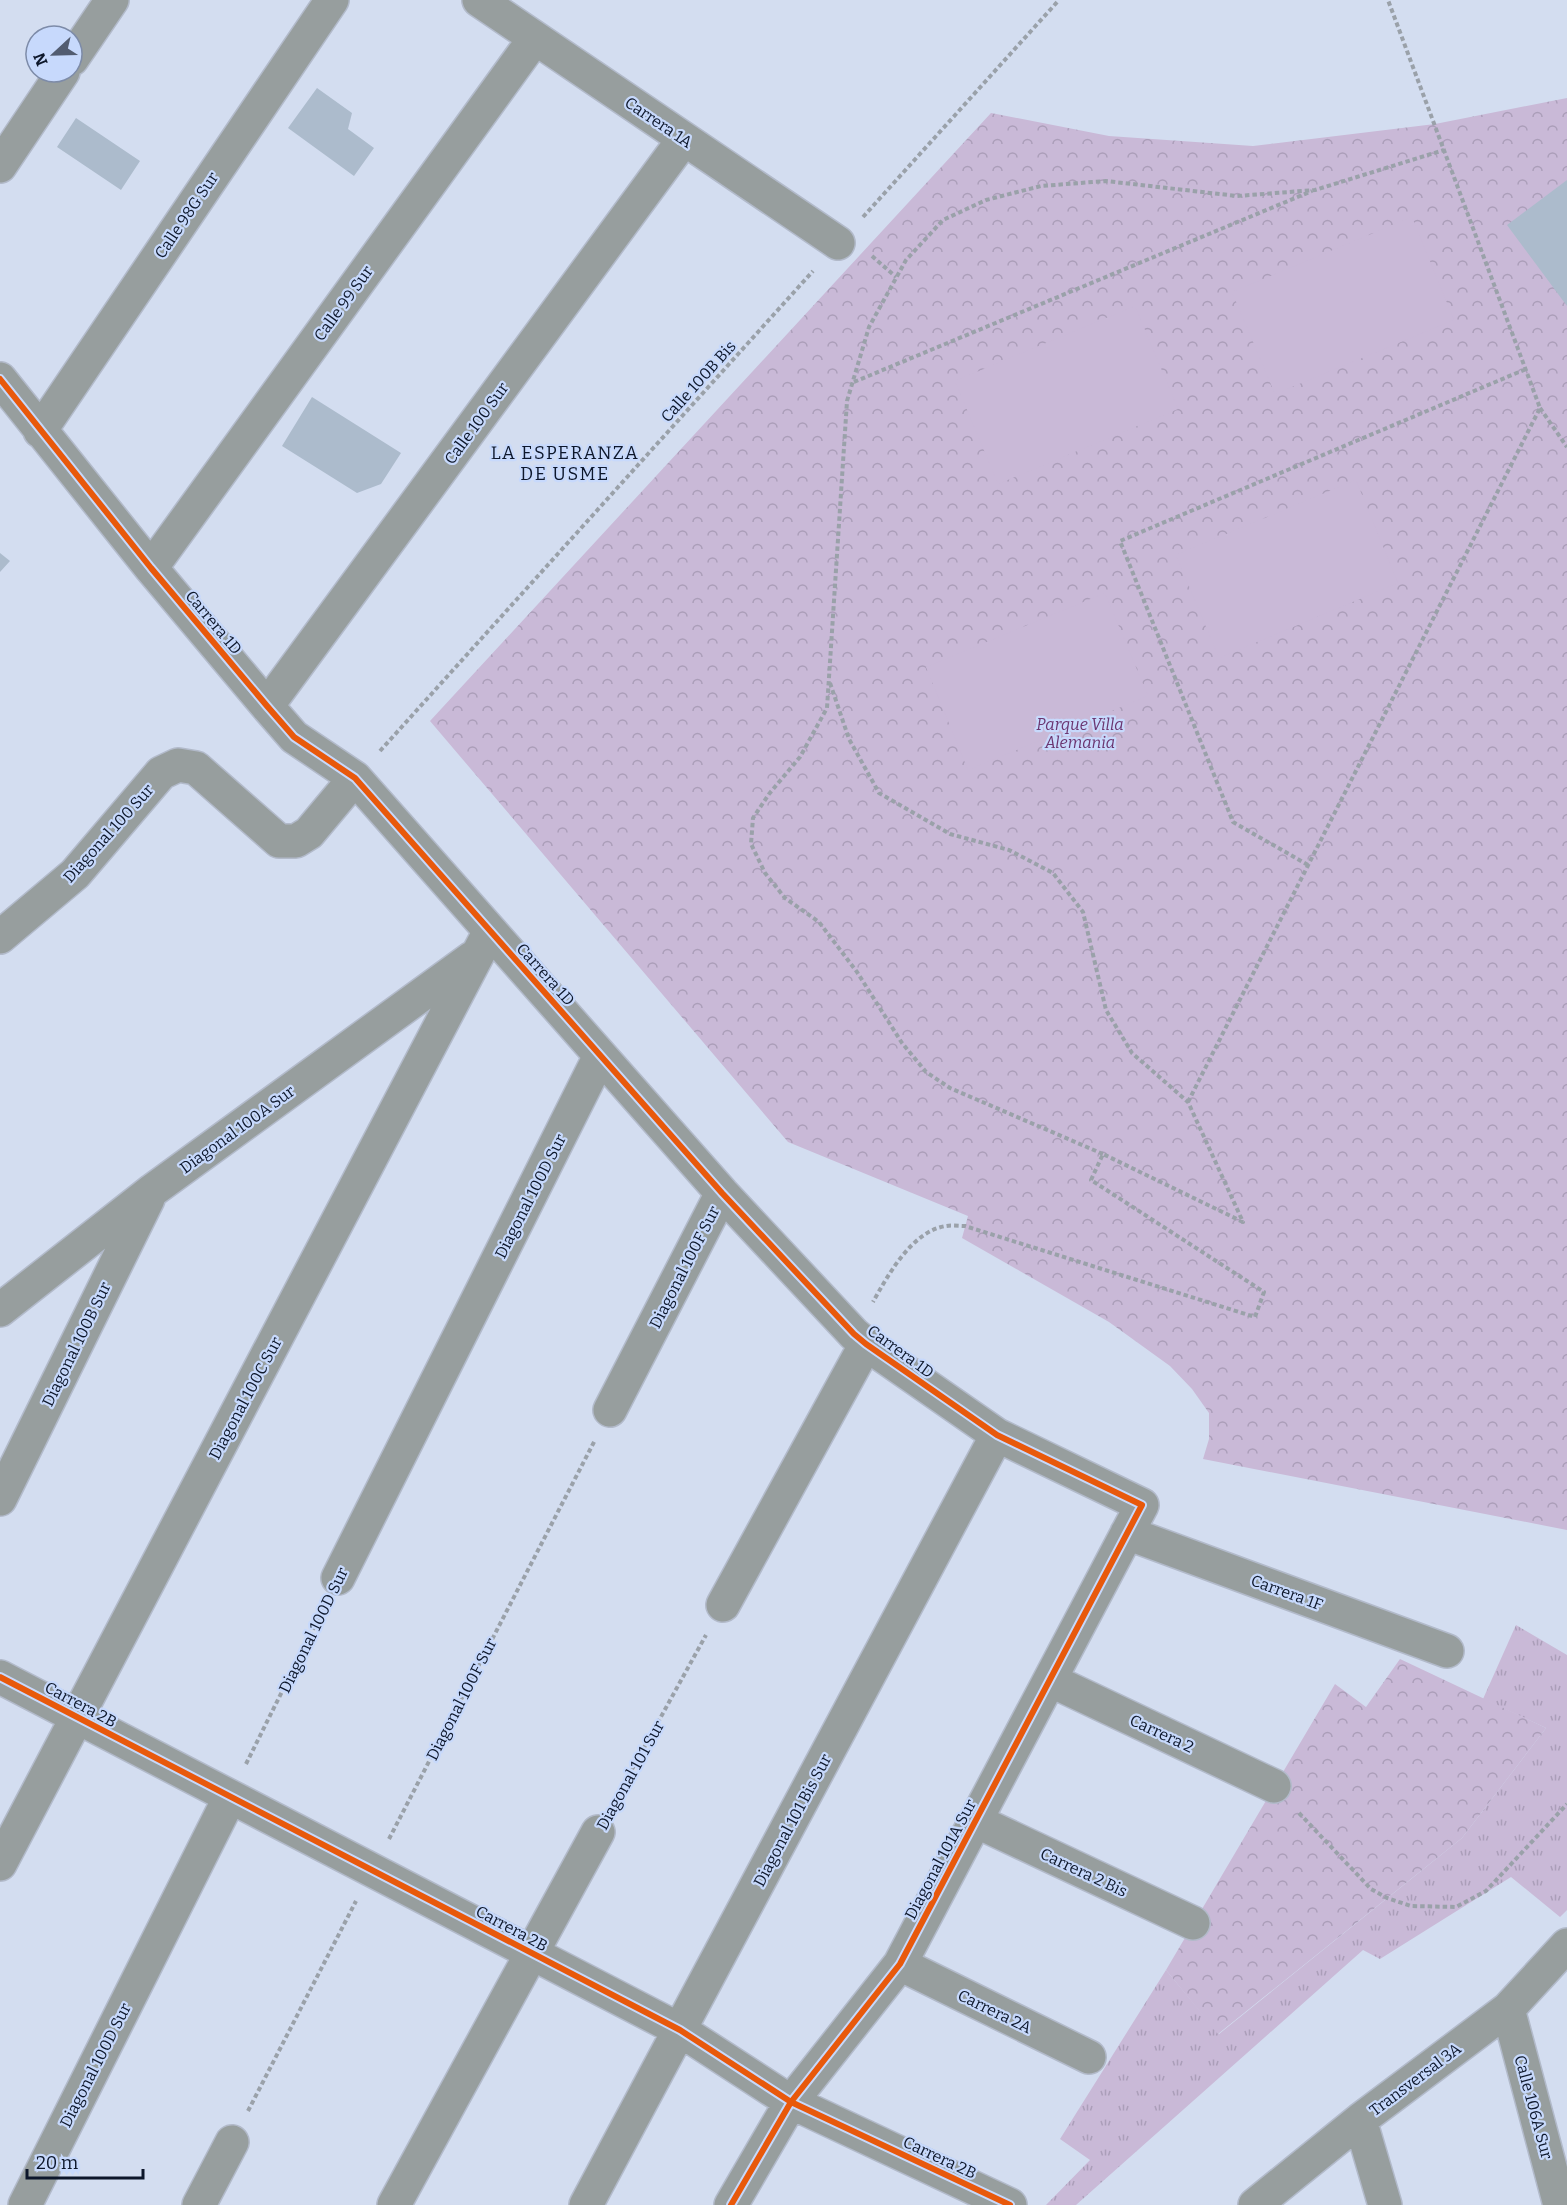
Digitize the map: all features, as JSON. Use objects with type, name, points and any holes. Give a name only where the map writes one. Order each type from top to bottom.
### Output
[{"type":"street","points":[[84,41],[112,0]]},
{"type":"street","name":"Calle 98G Sur","points":[[40,431],[332,0]]},
{"type":"street","name":"Carrera 1A","points":[[479,0],[838,243]]},
{"type":"street","name":"Calle 99 Sur","points":[[151,568],[535,38]]},
{"type":"street","points":[[0,166],[55,84]]},
{"type":"street","name":"Calle 100 Sur","points":[[267,706],[684,139]]},
{"type":"street","name":"Carrera 1D","points":[[0,379],[151,568],[294,737],[355,778],[484,943],[600,1056],[722,1193],[860,1339],[997,1435],[1135,1519]]},
{"type":"street","name":"Diagonal 100 Sur","points":[[0,937],[75,874],[161,773],[178,765],[196,768],[279,841],[296,841],[309,833],[355,778]]},
{"type":"street","name":"Diagonal 100A Sur","points":[[0,1310],[153,1190],[484,943]]},
{"type":"street","name":"Diagonal 100C Sur","points":[[0,1864],[484,943]]},
{"type":"street","name":"Diagonal 100D Sur","points":[[338,1578],[600,1056]]},
{"type":"street","name":"Diagonal 100B Sur","points":[[0,1498],[153,1190]]},
{"type":"street","name":"Diagonal 100F Sur","points":[[610,1410],[722,1193]]},
{"type":"street","points":[[723,1605],[860,1339]]},
{"type":"street","name":"Diagonal 101 Bis Sur","points":[[586,2205],[997,1435]]},
{"type":"street","name":"Carrera 1F","points":[[1135,1519],[1447,1651]]},
{"type":"street","name":"Diagonal 101A Sur","points":[[730,2205],[791,2102],[900,1964],[1135,1519]]},
{"type":"street","name":"Carrera 2","points":[[1050,1680],[1274,1786]]},
{"type":"street","name":"Carrera 2B","points":[[5,1687],[77,1717],[680,2030],[791,2102],[1010,2205]]},
{"type":"street","name":"Diagonal 100D Sur","points":[[25,2205],[230,1797]]},
{"type":"street","name":"Carrera 2 Bis","points":[[976,1821],[1193,1923]]},
{"type":"street","name":"Diagonal 101 Sur","points":[[394,2205],[598,1832]]},
{"type":"street","name":"Transversal 3A","points":[[1255,2205],[1360,2120],[1508,2009],[1567,1945]]},
{"type":"street","name":"Carrera 2A","points":[[900,1964],[1089,2057]]},
{"type":"street","name":"Calle 106A Sur","points":[[1508,2009],[1560,2205]]},
{"type":"street","points":[[1360,2120],[1385,2205]]},
{"type":"street","points":[[199,2205],[232,2142]]},
{"type":"path","points":[[1388,0],[1540,408],[1567,447]]},
{"type":"path","points":[[853,382],[1315,190],[1444,150]]},
{"type":"path","points":[[829,681],[849,739],[879,793],[950,834],[1009,850],[1053,873],[1083,912],[1106,1010],[1132,1053],[1188,1102],[1243,1222],[1103,1154],[950,1088],[926,1072],[902,1043],[857,972],[819,922],[785,898],[765,873],[751,844],[753,818],[769,794],[800,757],[827,708],[847,401],[869,327],[906,260],[943,220],[986,200],[1041,186],[1106,181],[1236,196],[1315,190]]},
{"type":"path","points":[[1308,865],[1233,822],[1120,541],[1526,369]]},
{"type":"path","points":[[1188,1102],[1540,408]]},
{"type":"path","points":[[860,1339],[893,1266],[924,1235],[945,1226],[965,1226],[1255,1317],[1264,1292],[1091,1180],[1103,1154]]},
{"type":"path","points":[[1274,1786],[1371,1889],[1387,1898],[1411,1906],[1456,1907],[1486,1892],[1567,1804]]},
{"type":"green space","name":"Parque Villa Alemania","points":[[1567,98],[1567,1530],[1203,1459],[1209,1439],[1209,1413],[1192,1389],[1170,1366],[1109,1322],[962,1238],[968,1216],[788,1142],[430,721],[991,113],[1109,136],[1253,146],[1435,124]]},
{"type":"green space","points":[[1412,217],[1454,320],[1275,394],[1232,292]]},
{"type":"green space","points":[[1135,306],[1178,409],[998,484],[955,381]]},
{"type":"green space","points":[[1356,480],[1398,583],[1219,658],[1176,555]]},
{"type":"green space","points":[[1105,593],[1148,696],[968,770],[926,667]]},
{"type":"green space","points":[[1516,1625],[1567,1655],[1567,1910],[1560,1917],[1511,1877],[1380,1959],[1363,1950],[1076,2205],[1046,2205],[1090,2160],[1060,2139],[1166,1970],[1219,2034],[1462,1838],[1546,1728],[1483,1699]]},
{"type":"green space","points":[[1400,1659],[1546,1728],[1462,1838],[1218,2034],[1166,1970],[1335,1684],[1366,1707]]},
{"type":"building","points":[[317,88],[352,113],[348,129],[374,148],[354,176],[288,128]]},
{"type":"building","points":[[76,118],[140,161],[121,190],[57,147]]},
{"type":"building","points":[[1567,180],[1567,306],[1507,225]]},
{"type":"building","points":[[312,397],[401,453],[381,484],[357,493],[282,446]]},
{"type":"building","points":[[0,553],[10,561],[0,572]]},
{"type":"cycle path","points":[[0,379],[151,568],[294,737],[355,778],[722,1193],[854,1334],[997,1435],[1142,1505],[900,1964],[791,2102],[731,2205]]},
{"type":"cycle path","points":[[0,1677],[680,2030],[791,2102],[1010,2205]]},
{"type":"district","name":"LA ESPERANZA DE USME","points":[[565,463]]}]
